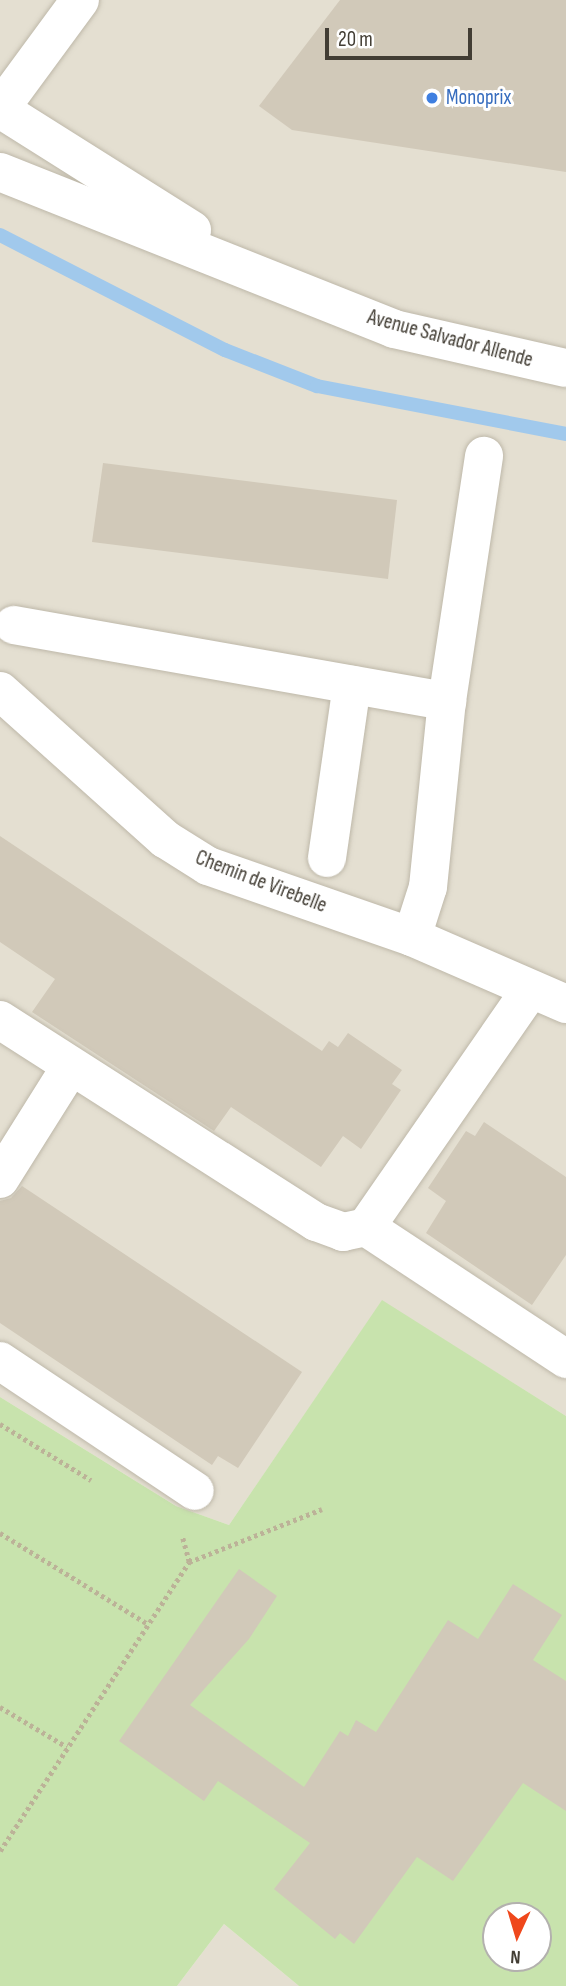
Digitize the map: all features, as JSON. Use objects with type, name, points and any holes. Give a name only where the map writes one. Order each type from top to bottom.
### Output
[{"type":"street","points":[[0,109],[80,0]]},
{"type":"street","name":"Avenue Salvador Allende","points":[[0,109],[259,271]]},
{"type":"street","name":"Avenue Salvador Allende","points":[[0,172],[90,211],[259,271],[394,329],[566,368]]},
{"type":"street","points":[[412,937],[428,887],[447,701],[484,456]]},
{"type":"street","points":[[14,625],[447,701]]},
{"type":"street","points":[[327,858],[352,685]]},
{"type":"street","name":"Chemin de Virebelle","points":[[0,691],[165,839],[208,866],[412,937],[566,1004]]},
{"type":"street","points":[[366,1227],[530,990]]},
{"type":"street","points":[[0,1020],[316,1222],[343,1231],[366,1227],[566,1359]]},
{"type":"street","points":[[0,1179],[71,1066]]},
{"type":"street","points":[[0,1361],[195,1491]]},
{"type":"path","points":[[0,1424],[93,1481]]},
{"type":"path","points":[[0,1850],[189,1562],[322,1509]]},
{"type":"path","points":[[174,1531],[186,1538],[189,1562]]},
{"type":"path","points":[[0,1533],[148,1624]]},
{"type":"path","points":[[0,1707],[67,1748]]},
{"type":"shaded area","points":[[0,0],[566,0],[566,1416],[382,1301],[229,1525],[176,1506],[0,1397]]},
{"type":"shaded area","points":[[224,1924],[299,1986],[177,1986]]},
{"type":"green space","points":[[382,1300],[566,1416],[566,1986],[299,1986],[224,1924],[177,1986],[0,1986],[0,1397],[176,1506],[229,1525]]},
{"type":"building","name":"Monoprix","points":[[340,0],[566,0],[566,172],[292,130],[259,106]]},
{"type":"building","points":[[103,463],[397,500],[388,579],[92,542]]},
{"type":"building","points":[[0,836],[322,1051],[329,1041],[338,1047],[348,1033],[402,1070],[392,1084],[401,1090],[361,1149],[343,1136],[321,1167],[231,1107],[214,1131],[32,1012],[55,979],[0,942]]},
{"type":"building","points":[[484,1122],[566,1177],[566,1255],[532,1305],[426,1233],[446,1201],[428,1188],[466,1131],[475,1136]]},
{"type":"building","points":[[22,1186],[302,1372],[238,1468],[218,1456],[212,1465],[0,1323],[0,1201],[11,1198]]},
{"type":"building","points":[[239,1569],[277,1596],[249,1639],[190,1705],[304,1787],[340,1731],[348,1736],[356,1720],[376,1732],[448,1620],[478,1639],[513,1584],[562,1615],[533,1660],[566,1681],[566,1811],[523,1783],[453,1881],[417,1857],[354,1944],[340,1933],[335,1939],[274,1889],[310,1843],[218,1781],[204,1801],[119,1741]]},
{"type":"waterway","points":[[0,235],[225,350],[317,386],[566,434]]},
{"type":"place","name":"Monoprix","points":[[432,98]]}]
